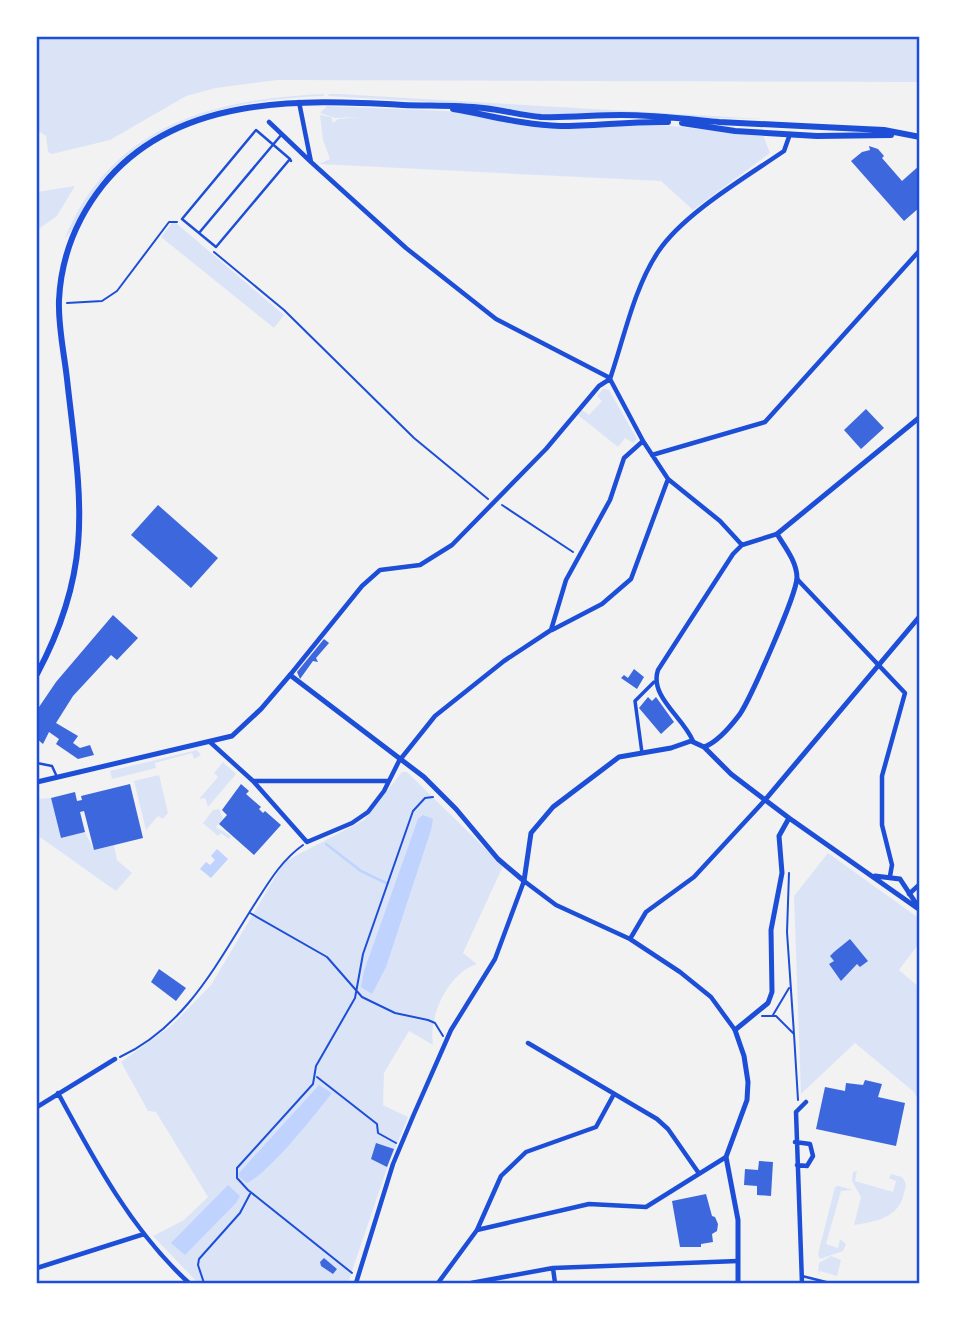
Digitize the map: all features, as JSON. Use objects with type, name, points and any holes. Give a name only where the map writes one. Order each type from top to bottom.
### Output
[{"type":"main road","points":[[37,674],[55,638],[69,596],[81,521],[80,473],[61,342],[59,303],[66,257],[77,227],[100,189],[129,159],[159,137],[199,119],[254,107],[299,102],[484,108],[538,117],[620,115],[876,130],[919,137]]},
{"type":"main road","points":[[438,107],[526,124],[563,126],[620,121],[670,122],[919,137]]},
{"type":"main road","points":[[777,125],[791,131],[876,130]]},
{"type":"street","points":[[299,102],[311,162]]},
{"type":"street","points":[[269,122],[406,248],[496,319],[610,379],[667,479],[720,521],[743,545]]},
{"type":"street","points":[[37,782],[232,736],[261,709],[362,586],[380,570],[426,561],[452,545],[497,501],[591,394],[610,379],[643,285],[659,251],[696,213],[785,151],[791,131]]},
{"type":"street","points":[[652,455],[765,422],[920,250]]},
{"type":"street","points":[[642,753],[635,701],[654,682],[677,640],[743,545],[777,534],[920,417]]},
{"type":"street","points":[[551,630],[566,580],[610,500],[624,458],[643,441]]},
{"type":"street","points":[[210,742],[253,781],[307,842],[360,817],[435,716],[504,661],[551,630],[602,604],[631,579],[667,479]]},
{"type":"street","points":[[777,534],[792,559],[797,579],[905,693],[882,776],[882,825],[892,865],[890,876]]},
{"type":"street","points":[[704,747],[716,741],[741,712],[797,579]]},
{"type":"street","points":[[630,939],[646,912],[694,877],[765,800],[920,616]]},
{"type":"street","points":[[290,675],[439,791],[498,859],[524,881],[556,905],[630,939],[711,997],[735,1030],[744,1056],[748,1091],[726,1157],[738,1220],[738,1283]]},
{"type":"street","points":[[654,682],[687,726],[693,741],[704,747],[731,774],[920,910]]},
{"type":"street","points":[[357,1281],[401,1145],[446,1040],[495,959],[524,881],[531,833],[553,807],[619,757],[693,741]]},
{"type":"street","points":[[253,781],[390,780]]},
{"type":"street","points":[[735,1030],[768,1003],[772,992],[771,927],[782,873],[779,836],[789,818]]},
{"type":"street","points":[[872,876],[900,879],[920,910]]},
{"type":"street","points":[[900,895],[909,894],[920,884]]},
{"type":"street","points":[[528,1043],[668,1129],[698,1172]]},
{"type":"street","points":[[37,1107],[115,1059]]},
{"type":"street","points":[[58,1093],[89,1150],[144,1234],[189,1283]]},
{"type":"street","points":[[438,1283],[477,1230],[501,1176],[526,1153],[596,1127],[614,1094]]},
{"type":"street","points":[[802,1283],[795,1142],[799,1108],[806,1102]]},
{"type":"street","points":[[795,1142],[810,1144],[813,1156],[807,1166],[796,1164]]},
{"type":"street","points":[[477,1230],[589,1204],[646,1207],[661,1200],[698,1172],[726,1157]]},
{"type":"street","points":[[37,1268],[144,1234]]},
{"type":"street","points":[[471,1283],[553,1268],[738,1261]]},
{"type":"street","points":[[553,1268],[555,1283]]},
{"type":"lane","points":[[256,130],[273,144],[290,160],[216,247],[182,219],[256,130]]},
{"type":"lane","points":[[199,233],[282,134]]},
{"type":"lane","points":[[37,763],[52,766],[57,777]]},
{"type":"lane","points":[[802,1276],[830,1283]]},
{"type":"path","points":[[59,303],[103,301],[117,291],[169,222],[176,221]]},
{"type":"path","points":[[208,247],[284,310],[454,474],[488,499],[497,501],[579,555]]},
{"type":"path","points":[[357,1281],[250,1193],[237,1178],[237,1168],[306,1096],[316,1076],[316,1066],[356,993],[355,983],[363,954],[414,811],[425,798],[435,797],[439,791]]},
{"type":"path","points":[[115,1059],[153,1038],[189,1003],[214,972],[278,868],[307,842]]},
{"type":"path","points":[[789,872],[790,987],[799,1108]]},
{"type":"path","points":[[250,912],[327,957],[349,980],[356,993],[395,1013],[435,1023],[446,1040]]},
{"type":"path","points":[[773,1015],[790,987]]},
{"type":"path","points":[[752,1016],[773,1015],[786,1023],[794,1034]]},
{"type":"path","points":[[316,1076],[377,1124],[378,1133],[401,1145]]},
{"type":"path","points":[[204,1283],[198,1265],[199,1259],[240,1213],[250,1193]]},
{"type":"shaded area","points":[[37,37],[920,37],[920,82],[278,80],[216,88],[186,96],[110,140],[52,154],[48,152],[46,136],[37,130]]},
{"type":"shaded area","points":[[324,94],[234,106],[177,124],[151,138],[105,177],[65,238],[85,200],[110,169],[138,144],[170,125],[205,112],[243,103]]},
{"type":"shaded area","points":[[328,96],[765,119],[547,115],[464,104]]},
{"type":"shaded area","points":[[327,106],[447,111],[527,125],[640,123],[763,135],[770,153],[693,210],[661,181],[319,164],[330,159],[323,140],[320,115],[331,117],[333,123],[338,119],[360,117],[335,118],[320,113]]},
{"type":"shaded area","points":[[75,186],[57,216],[37,230],[37,192]]},
{"type":"shaded area","points":[[172,223],[176,223],[284,315],[274,328],[161,237]]},
{"type":"shaded area","points":[[603,389],[609,390],[637,439],[633,443],[625,438],[618,447],[578,415],[582,410],[589,415],[602,401],[597,396]]},
{"type":"shaded area","points":[[197,750],[201,755],[194,759],[192,753],[155,763],[156,768],[112,779],[110,771]]},
{"type":"shaded area","points":[[223,762],[236,774],[208,807],[205,798],[199,799],[218,777],[214,773]]},
{"type":"shaded area","points":[[402,772],[407,772],[503,866],[463,953],[477,964],[457,977],[442,997],[434,1022],[433,1045],[409,1031],[384,1073],[383,1105],[408,1117],[386,1171],[348,1283],[198,1283],[153,1236],[184,1220],[208,1197],[156,1112],[148,1111],[121,1062],[171,1026],[211,985],[284,862],[364,820]]},
{"type":"shaded area","points":[[159,775],[168,813],[163,819],[158,816],[146,830],[134,781]]},
{"type":"shaded area","points":[[51,798],[61,838],[85,832],[94,850],[114,845],[117,860],[132,873],[116,891],[37,835],[37,799]]},
{"type":"shaded area","points":[[219,809],[223,819],[216,827],[231,836],[229,839],[221,833],[218,836],[203,823],[213,810]]},
{"type":"shaded area","points":[[828,853],[920,919],[920,942],[899,970],[920,988],[920,1104],[914,1092],[855,1043],[801,1094],[794,896]]},
{"type":"shaded area","points":[[857,1171],[855,1181],[893,1192],[896,1181],[889,1178],[891,1174],[902,1177],[906,1185],[904,1193],[892,1213],[878,1220],[854,1225],[861,1197],[852,1181],[853,1172]]},
{"type":"shaded area","points":[[835,1187],[853,1190],[841,1191],[826,1244],[838,1248],[840,1239],[846,1244],[843,1251],[820,1259],[818,1254]]},
{"type":"shaded area","points":[[831,1256],[841,1260],[837,1276],[820,1271],[818,1275],[819,1263]]},
{"type":"water","points":[[423,815],[433,819],[431,830],[386,967],[372,994],[361,987],[364,971],[418,819]]},
{"type":"water","points":[[217,849],[228,859],[211,878],[200,869],[206,862],[210,865],[215,860],[211,856]]},
{"type":"water","points":[[319,1085],[332,1093],[291,1142],[257,1177],[247,1183],[239,1177],[239,1173]]},
{"type":"water","points":[[228,1185],[240,1196],[236,1203],[185,1255],[171,1243]]},
{"type":"building","points":[[869,146],[878,149],[884,156],[882,158],[902,181],[920,165],[920,207],[904,221],[851,161],[862,152],[870,150]]},
{"type":"building","points":[[866,409],[884,428],[861,449],[844,430]]},
{"type":"building","points":[[158,505],[218,558],[191,588],[131,535]]},
{"type":"building","points":[[113,615],[138,638],[117,660],[111,655],[73,696],[56,723],[78,736],[73,743],[80,748],[90,745],[94,755],[78,759],[56,744],[59,739],[49,732],[43,744],[37,739],[37,710],[56,682]]},
{"type":"building","points":[[324,639],[329,643],[316,658],[318,662],[313,661],[300,679],[297,672]]},
{"type":"building","points":[[634,669],[644,677],[637,689],[621,678],[624,675],[628,678]]},
{"type":"building","points":[[648,697],[652,701],[656,697],[674,722],[661,734],[639,708]]},
{"type":"building","points":[[130,784],[143,838],[94,850],[84,811],[80,812],[85,832],[61,838],[51,798],[75,792],[77,801],[82,800],[81,796]]},
{"type":"building","points":[[241,784],[249,791],[246,794],[261,807],[259,809],[281,825],[254,855],[219,824],[227,815],[222,810]]},
{"type":"building","points":[[850,939],[868,961],[860,967],[857,964],[841,981],[829,964],[834,961],[830,956]]},
{"type":"building","points":[[159,969],[186,988],[176,1001],[151,982]]},
{"type":"building","points":[[865,1080],[882,1084],[878,1097],[905,1103],[896,1146],[816,1129],[825,1087],[845,1091],[846,1083],[863,1085]]},
{"type":"building","points":[[376,1143],[394,1149],[387,1167],[371,1159]]},
{"type":"building","points":[[759,1161],[773,1162],[771,1196],[757,1195],[757,1186],[744,1185],[745,1169],[758,1170]]},
{"type":"building","points":[[706,1194],[712,1216],[718,1224],[717,1231],[712,1234],[713,1242],[701,1244],[701,1247],[680,1247],[672,1201]]},
{"type":"building","points":[[324,1258],[337,1269],[333,1274],[321,1266],[320,1262]]},
{"type":"waterway","points":[[326,844],[361,871],[386,883]]}]
